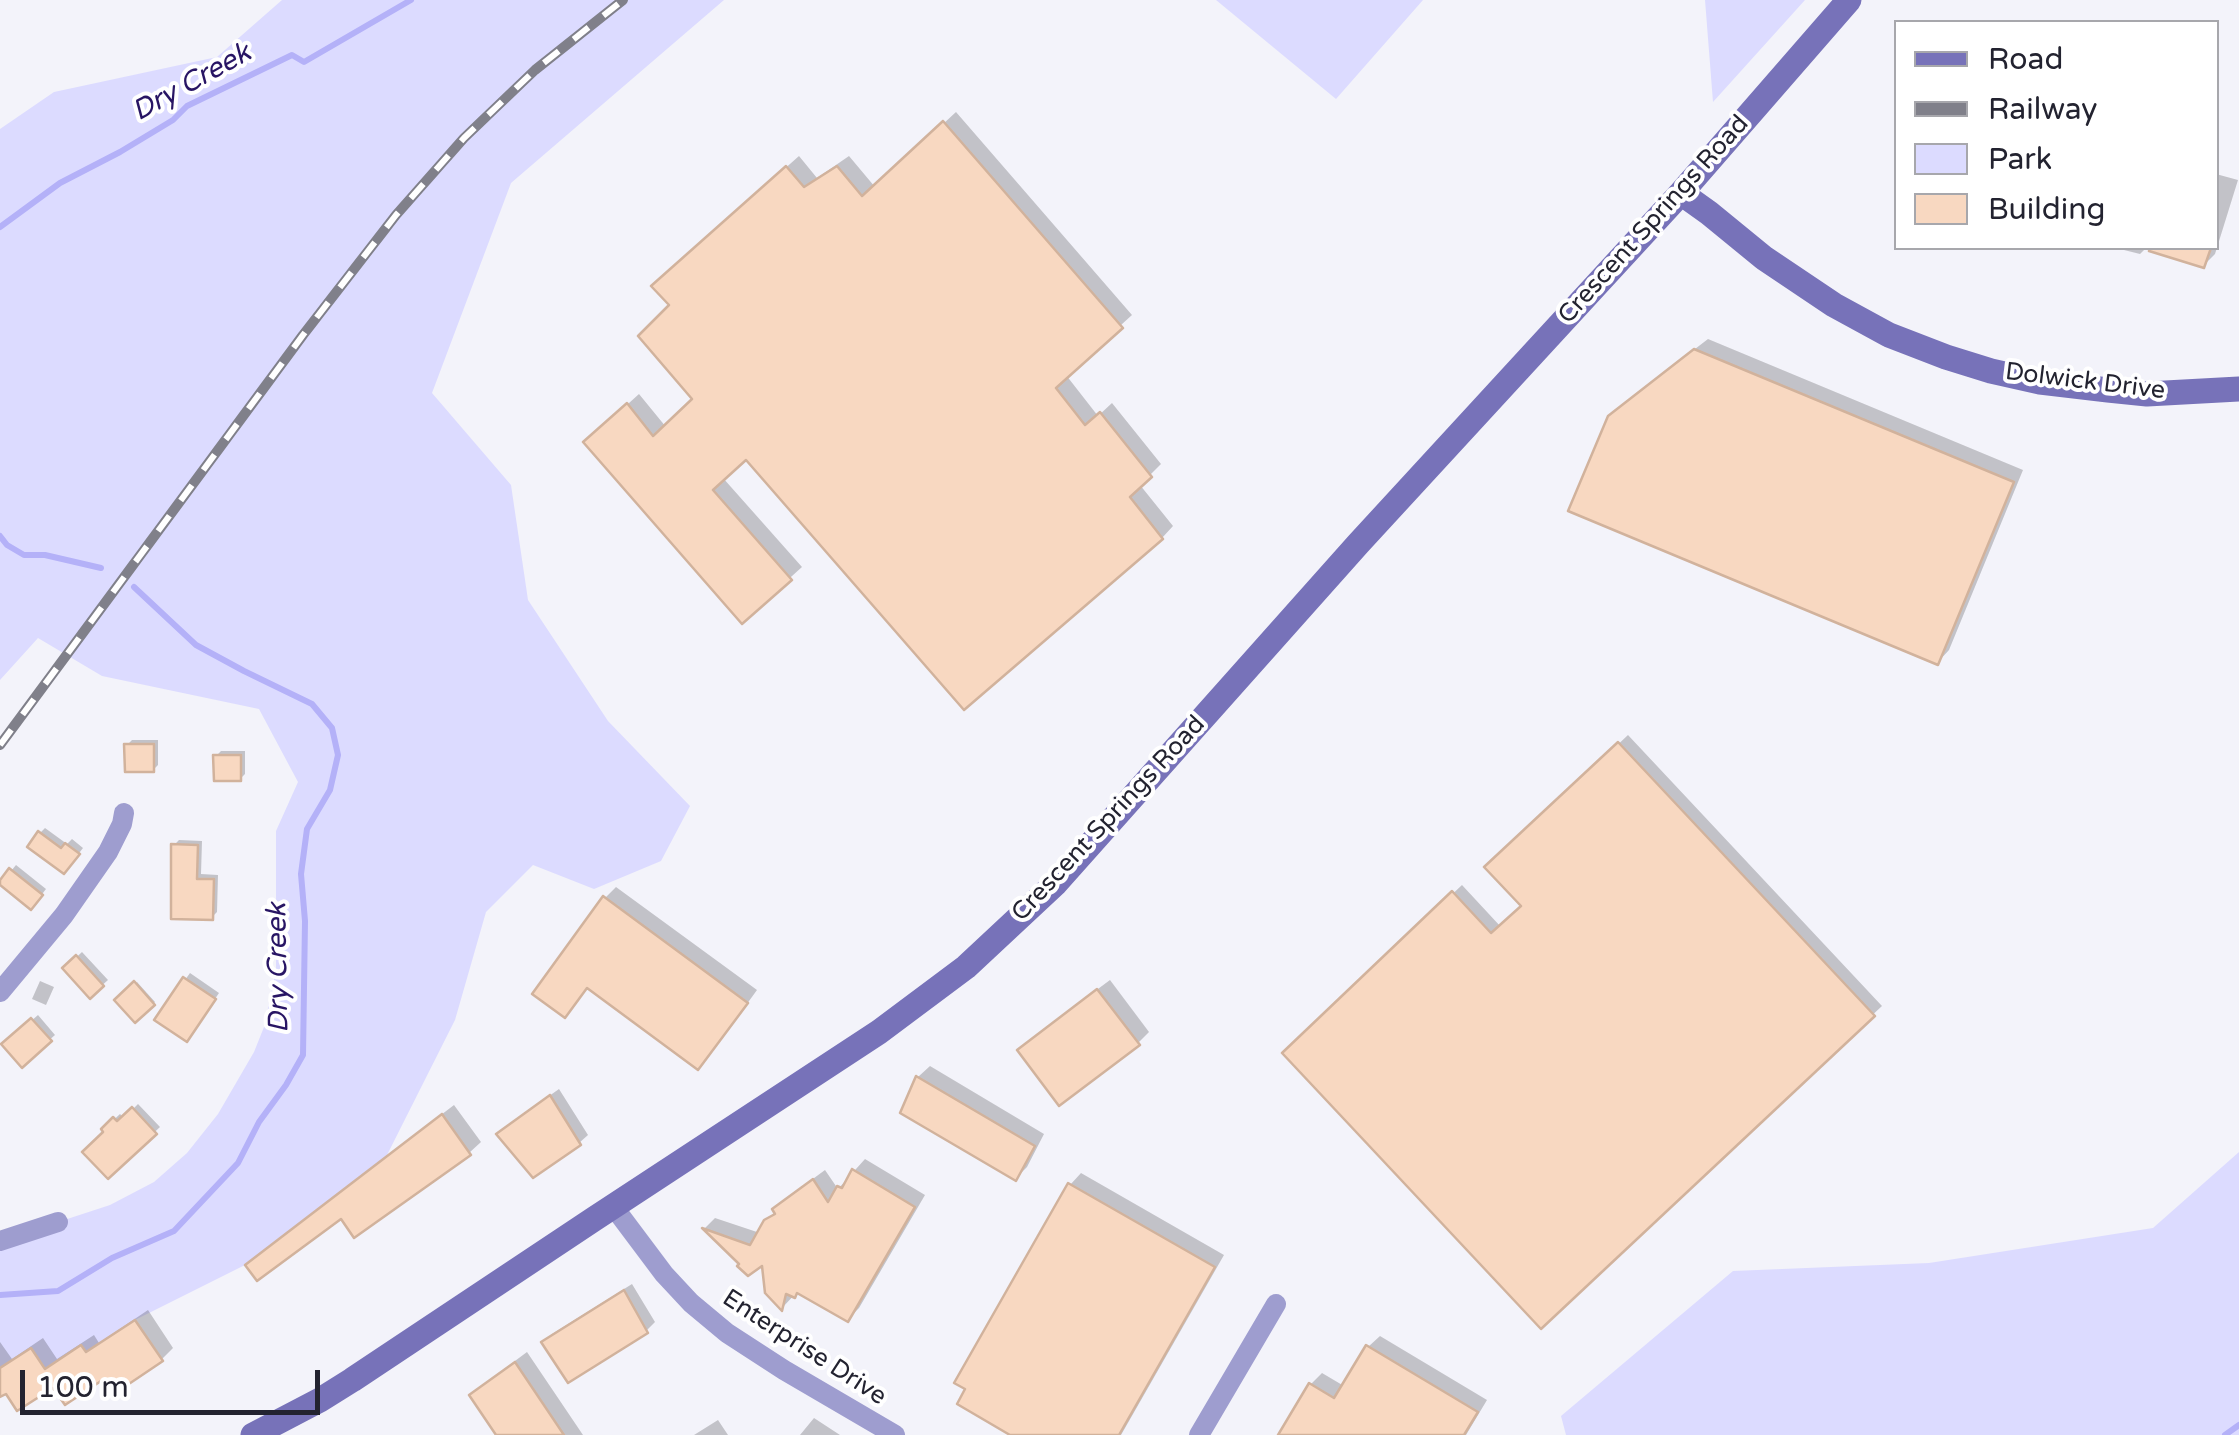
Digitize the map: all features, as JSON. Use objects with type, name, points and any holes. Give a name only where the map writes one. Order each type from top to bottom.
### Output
[{"type":"main road","name":"Crescent Springs Road","points":[[253,1435],[352,1380],[908,1011],[966,967],[1056,883],[1358,544],[1681,193],[1849,0]]},
{"type":"main road","name":"Dolwick Drive","points":[[1681,193],[1764,258],[1834,305],[1890,335],[1946,356],[2040,382],[2128,392],[2239,389]]},
{"type":"street","points":[[0,992],[64,915],[108,852],[124,813]]},
{"type":"street","name":"Enterprise Drive","points":[[614,1206],[664,1274],[692,1303],[784,1370],[896,1435]]},
{"type":"street","points":[[0,1240],[58,1222]]},
{"type":"street","points":[[1199,1435],[1276,1304]]},
{"type":"green space","points":[[282,0],[724,0],[511,183],[432,393],[511,485],[528,600],[608,721],[690,806],[661,861],[594,889],[533,865],[486,912],[455,1020],[386,1157],[245,1265],[135,1320],[86,1352],[81,1345],[45,1369],[30,1348],[0,1368],[0,1241],[110,1205],[154,1182],[187,1153],[218,1114],[254,1052],[264,1027],[276,970],[276,831],[298,782],[259,709],[102,676],[38,638],[0,680],[0,129],[54,92],[217,57]]},
{"type":"green space","points":[[1216,0],[1423,0],[1336,99]]},
{"type":"green space","points":[[1705,0],[1805,0],[1713,102]]},
{"type":"green space","points":[[2239,1152],[2239,1435],[1566,1435],[1561,1416],[1733,1271],[1929,1263],[2153,1228]]},
{"type":"building","points":[[943,121],[1123,328],[1056,388],[1085,425],[1100,412],[1152,477],[1130,497],[1163,539],[964,710],[746,460],[713,490],[792,580],[742,624],[583,442],[627,403],[653,436],[692,399],[638,336],[669,305],[651,286],[786,166],[804,187],[837,166],[862,196]]},
{"type":"building","points":[[2149,250],[2210,250],[2204,268]]},
{"type":"building","points":[[1694,349],[2014,482],[1938,665],[1568,511],[1608,416]]},
{"type":"building","points":[[1618,742],[1875,1016],[1541,1329],[1282,1053],[1452,891],[1491,933],[1521,906],[1484,867]]},
{"type":"building","points":[[124,744],[154,744],[154,772],[125,772]]},
{"type":"building","points":[[213,755],[241,755],[241,781],[214,781]]},
{"type":"building","points":[[38,831],[61,848],[65,843],[80,854],[64,874],[27,847]]},
{"type":"building","points":[[171,844],[198,845],[197,879],[214,879],[213,920],[171,919]]},
{"type":"building","points":[[9,868],[43,895],[31,910],[0,885]]},
{"type":"building","points":[[603,896],[748,1003],[698,1070],[587,988],[565,1018],[532,994]]},
{"type":"building","points":[[76,955],[104,986],[90,999],[62,968]]},
{"type":"building","points":[[183,977],[216,999],[187,1042],[154,1020]]},
{"type":"building","points":[[134,981],[155,1005],[135,1023],[114,1000]]},
{"type":"building","points":[[1097,989],[1140,1045],[1059,1106],[1017,1050]]},
{"type":"building","points":[[31,1018],[52,1041],[22,1068],[1,1044]]},
{"type":"building","points":[[916,1076],[1035,1146],[1016,1181],[900,1113]]},
{"type":"building","points":[[550,1095],[581,1145],[533,1178],[496,1134]]},
{"type":"building","points":[[132,1107],[157,1134],[108,1179],[82,1152],[113,1117],[117,1121]]},
{"type":"building","points":[[442,1114],[471,1155],[354,1238],[341,1219],[257,1281],[245,1265]]},
{"type":"building","points":[[852,1169],[915,1207],[848,1322],[797,1293],[795,1298],[786,1294],[782,1311],[765,1293],[762,1266],[748,1276],[702,1228],[750,1245],[764,1220],[775,1214],[772,1209],[813,1179],[828,1202],[837,1186],[842,1188]]},
{"type":"building","points":[[1068,1183],[1215,1267],[1119,1435],[1010,1435],[957,1404],[965,1389],[954,1383]]},
{"type":"building","points":[[624,1290],[648,1333],[568,1383],[541,1342]]},
{"type":"building","points":[[135,1320],[163,1361],[111,1396],[101,1381],[65,1405],[53,1388],[17,1411],[6,1394],[0,1397],[0,1368],[31,1348],[45,1369],[81,1345],[86,1352]]},
{"type":"building","points":[[1366,1345],[1478,1412],[1464,1435],[1278,1435],[1309,1383],[1334,1398]]},
{"type":"building","points":[[515,1362],[564,1435],[496,1435],[469,1395]]},
{"type":"waterway","name":"Dry Creek","points":[[0,227],[60,183],[173,120],[187,106],[292,55],[304,62],[411,0]]},
{"type":"waterway","name":"Dry Creek","points":[[0,536],[24,555],[45,555],[101,568]]},
{"type":"waterway","name":"Dry Creek","points":[[0,1295],[58,1291],[112,1258],[174,1231],[238,1163],[259,1122],[303,1055],[305,921],[301,874],[307,829],[330,790],[338,755],[332,728],[312,704],[196,645],[134,587]]},
{"type":"waterway","name":"Dry Creek","points":[[2225,1435],[2239,1425]]},
{"type":"railway","points":[[0,745],[396,215],[464,138],[535,70],[623,0]]}]
